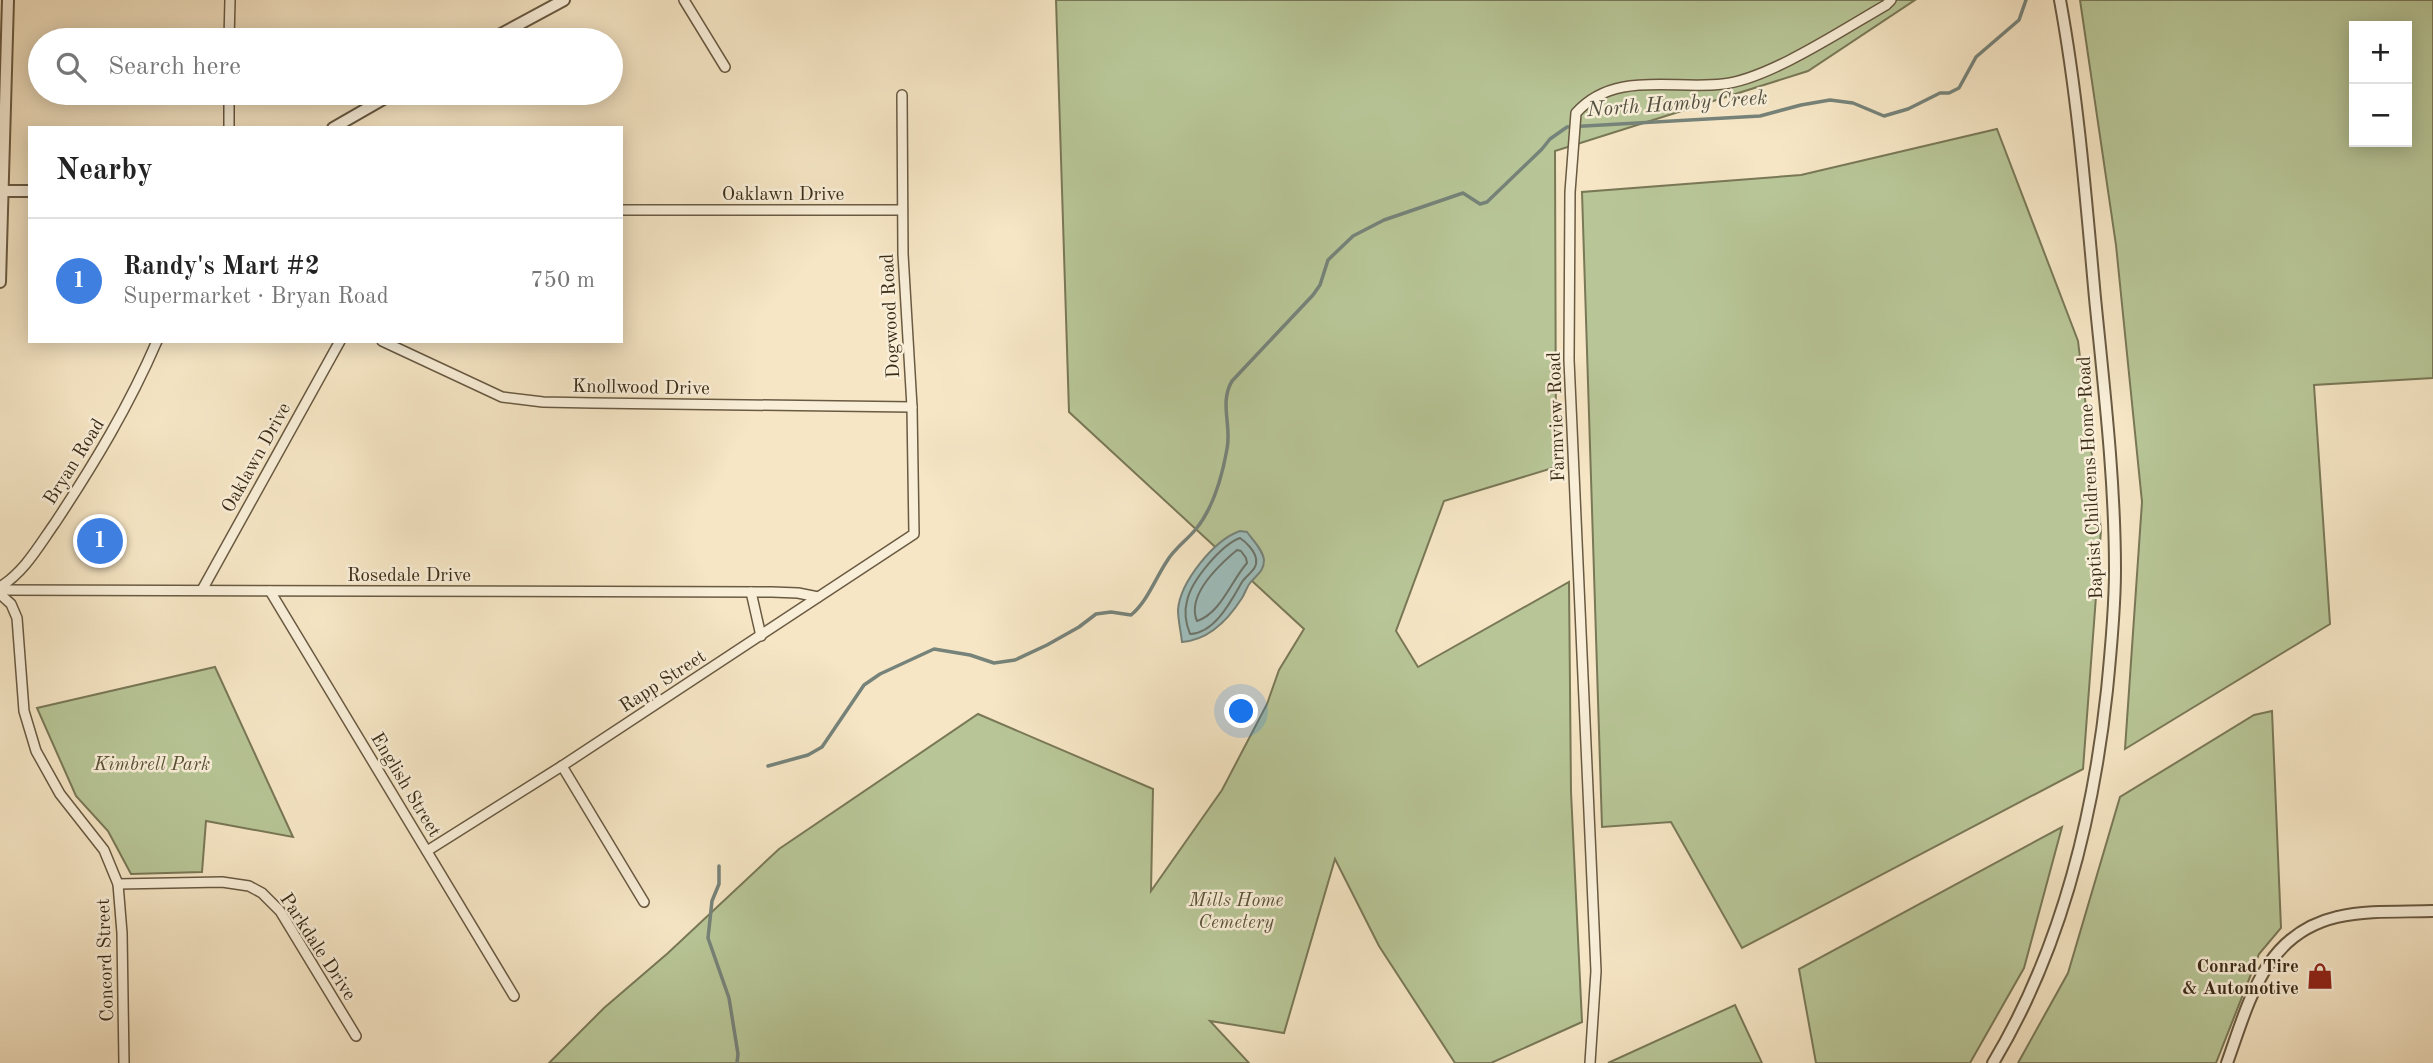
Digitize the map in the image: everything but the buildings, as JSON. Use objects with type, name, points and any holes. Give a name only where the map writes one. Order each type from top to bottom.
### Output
[{"type":"street","points":[[0,282],[8,0]]},
{"type":"street","points":[[229,28],[230,0]]},
{"type":"street","points":[[512,28],[564,0]]},
{"type":"street","points":[[684,0],[725,67]]},
{"type":"street","name":"Farmview Road","points":[[1590,1063],[1596,971],[1569,360],[1570,192],[1576,113],[1602,93],[1638,84],[1726,84],[1750,77],[1801,53],[1891,0]]},
{"type":"street","name":"Baptist Childrens Home Road","points":[[1993,1063],[2039,976],[2075,867],[2087,819],[2103,730],[2112,642],[2115,571],[2109,457],[2083,176],[2060,0]]},
{"type":"street","name":"Dogwood Road","points":[[902,95],[902,254],[912,407],[914,534]]},
{"type":"street","points":[[229,105],[229,126]]},
{"type":"street","points":[[336,126],[373,105]]},
{"type":"street","points":[[1,191],[28,191]]},
{"type":"street","name":"Oaklawn Drive","points":[[623,211],[902,210]]},
{"type":"street","name":"Bryan Road","points":[[0,591],[23,568],[94,464],[135,391],[156,343]]},
{"type":"street","name":"Oaklawn Drive","points":[[202,590],[339,343]]},
{"type":"street","name":"Knollwood Drive","points":[[386,343],[502,397],[543,402],[912,407]]},
{"type":"street","name":"Rapp Street","points":[[427,851],[562,766],[914,534]]},
{"type":"street","name":"Rosedale Drive","points":[[0,591],[751,592],[798,593],[818,597]]},
{"type":"street","name":"Concord Street","points":[[0,591],[11,604],[17,618],[24,711],[36,751],[60,794],[104,850],[118,884],[122,933],[124,1063]]},
{"type":"street","name":"English Street","points":[[270,591],[514,996]]},
{"type":"street","points":[[751,592],[761,636]]},
{"type":"street","points":[[562,766],[644,902]]},
{"type":"street","name":"Parkdale Drive","points":[[118,884],[222,882],[249,886],[262,893],[280,911],[356,1036]]},
{"type":"street","points":[[2227,1063],[2259,980],[2271,959],[2298,933],[2336,917],[2433,911]]},
{"type":"green space","name":"Mills Home Cemetery","points":[[1056,0],[1915,0],[1808,71],[1555,151],[1556,467],[1444,501],[1396,631],[1418,667],[1569,582],[1571,792],[1582,1022],[1491,1063],[1455,1063],[1379,946],[1335,859],[1284,1033],[1210,1021],[1249,1063],[549,1063],[604,1008],[668,953],[779,849],[978,714],[1153,789],[1151,891],[1222,790],[1267,704],[1279,670],[1304,629],[1069,412]]},
{"type":"green space","points":[[2080,0],[2433,0],[2433,378],[2314,385],[2330,624],[2125,749],[2142,502],[2116,245]]},
{"type":"green space","points":[[1997,129],[2078,341],[2101,530],[2083,769],[1742,948],[1671,822],[1602,827],[1582,192],[1801,175]]},
{"type":"green space","name":"Kimbrell Park","points":[[215,667],[293,837],[206,821],[202,872],[131,874],[108,831],[76,796],[37,708]]},
{"type":"green space","points":[[2272,711],[2281,928],[2259,954],[2216,1063],[2018,1063],[2068,973],[2120,797],[2254,715]]},
{"type":"green space","points":[[2062,827],[2024,968],[1970,1063],[1816,1063],[1799,969]]},
{"type":"green space","points":[[1735,1005],[1762,1063],[1608,1063]]},
{"type":"water","points":[[1240,531],[1247,532],[1262,553],[1264,564],[1261,570],[1231,614],[1217,628],[1201,637],[1182,642],[1178,610],[1185,587],[1209,553]]},
{"type":"waterway","name":"North Hamby Creek","points":[[768,766],[808,755],[822,747],[864,685],[880,674],[934,649],[970,655],[994,663],[1015,660],[1079,627],[1096,614],[1111,612],[1131,615],[1137,610],[1170,557],[1202,520],[1212,501],[1220,481],[1227,449],[1226,398],[1232,381],[1313,295],[1320,285],[1328,260],[1353,236],[1384,220],[1463,193],[1480,204],[1487,202],[1550,139],[1567,127],[1760,116],[1830,100],[1853,103],[1884,116],[1908,109],[1940,93],[1949,93],[1959,88],[1976,57],[2019,20],[2026,0]]},
{"type":"waterway","name":"North Hamby Creek","points":[[719,866],[719,884],[712,901],[708,938],[729,998],[737,1063]]},
{"type":"place","name":"Randy's Mart #2","points":[[100,541]]},
{"type":"place","name":"Conrad Tire & Automotive","points":[[2320,976]]}]
